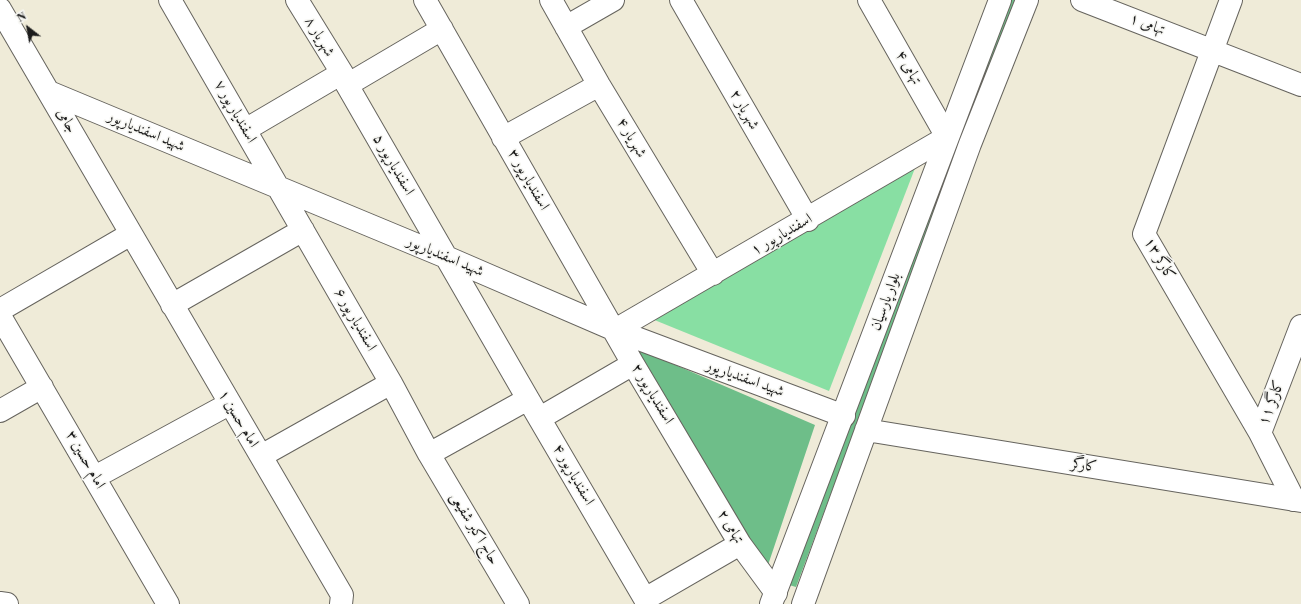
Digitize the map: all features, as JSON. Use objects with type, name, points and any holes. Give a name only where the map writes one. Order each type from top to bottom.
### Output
[{"type":"street","name":"اسفندیار پور ۷","points":[[170,0],[278,188]]},
{"type":"street","name":"شهریار ۸","points":[[297,0],[344,79]]},
{"type":"street","name":"اسفندیارپور ۳","points":[[425,0],[503,138],[615,330]]},
{"type":"street","name":"شهریار ۴","points":[[551,0],[599,85],[713,274]]},
{"type":"street","points":[[566,27],[613,0]]},
{"type":"street","name":"تهامی ۴","points":[[869,0],[947,137]]},
{"type":"street","name":"بلوار پارسیان","points":[[773,599],[844,416],[928,186],[1000,0]]},
{"type":"street","name":"بلوار پارسیان","points":[[803,603],[970,144],[1027,0]]},
{"type":"street","name":"تهامی ۱","points":[[1082,0],[1301,85]]},
{"type":"street","points":[[1213,51],[1231,0]]},
{"type":"street","name":"شهریار ۲","points":[[688,3],[808,220]]},
{"type":"street","name":"جامی","points":[[0,8],[131,234]]},
{"type":"street","points":[[245,130],[442,29]]},
{"type":"street","name":"کارگر ۱۳","points":[[1213,51],[1144,234],[1260,433]]},
{"type":"street","name":"اسفندیارپور ۵","points":[[344,79],[446,257]]},
{"type":"street","points":[[968,84],[974,96],[980,98],[991,90]]},
{"type":"street","points":[[503,138],[599,85]]},
{"type":"street","name":"شهید اسفندیارپور","points":[[49,92],[446,257],[615,330],[844,416]]},
{"type":"street","points":[[947,137],[970,144]]},
{"type":"street","name":"اسفندیارپور ۱","points":[[615,330],[808,220],[947,137]]},
{"type":"street","points":[[928,186],[942,178],[950,181],[952,194]]},
{"type":"street","name":"اسفندیار پور ۶","points":[[278,188],[391,383],[429,454]]},
{"type":"street","points":[[172,306],[303,230]]},
{"type":"street","points":[[0,310],[131,234]]},
{"type":"street","name":"امام حسین ۱","points":[[131,234],[342,595],[341,604]]},
{"type":"street","name":"اسفندیارپور ۴","points":[[446,257],[645,599],[740,544]]},
{"type":"street","name":"امام حسین ۳","points":[[0,316],[168,604]]},
{"type":"street","name":"کارگر ۱۱","points":[[1297,500],[1260,433],[1301,326]]},
{"type":"street","name":"اسفندیارپور ۲","points":[[615,330],[633,364],[689,457]]},
{"type":"street","points":[[540,418],[633,364]]},
{"type":"street","points":[[261,456],[391,383]]},
{"type":"street","points":[[0,411],[42,387]]},
{"type":"street","points":[[429,454],[528,399]]},
{"type":"street","points":[[95,477],[229,404]]},
{"type":"street","name":"کارگر","points":[[866,430],[1297,500]]},
{"type":"street","name":"حاج اکبر شفیعی","points":[[429,454],[518,604]]},
{"type":"street","name":"تهامی ۲","points":[[689,457],[773,599]]},
{"type":"street","points":[[773,599],[803,603]]},
{"type":"street","points":[[0,603],[7,604]]},
{"type":"green space","points":[[1007,0],[1016,0],[983,87],[979,90],[975,84]]},
{"type":"green space","points":[[917,163],[829,391],[652,319]]},
{"type":"green space","points":[[945,188],[796,587],[789,585],[936,189]]},
{"type":"green space","points":[[636,348],[815,425],[764,577]]}]
